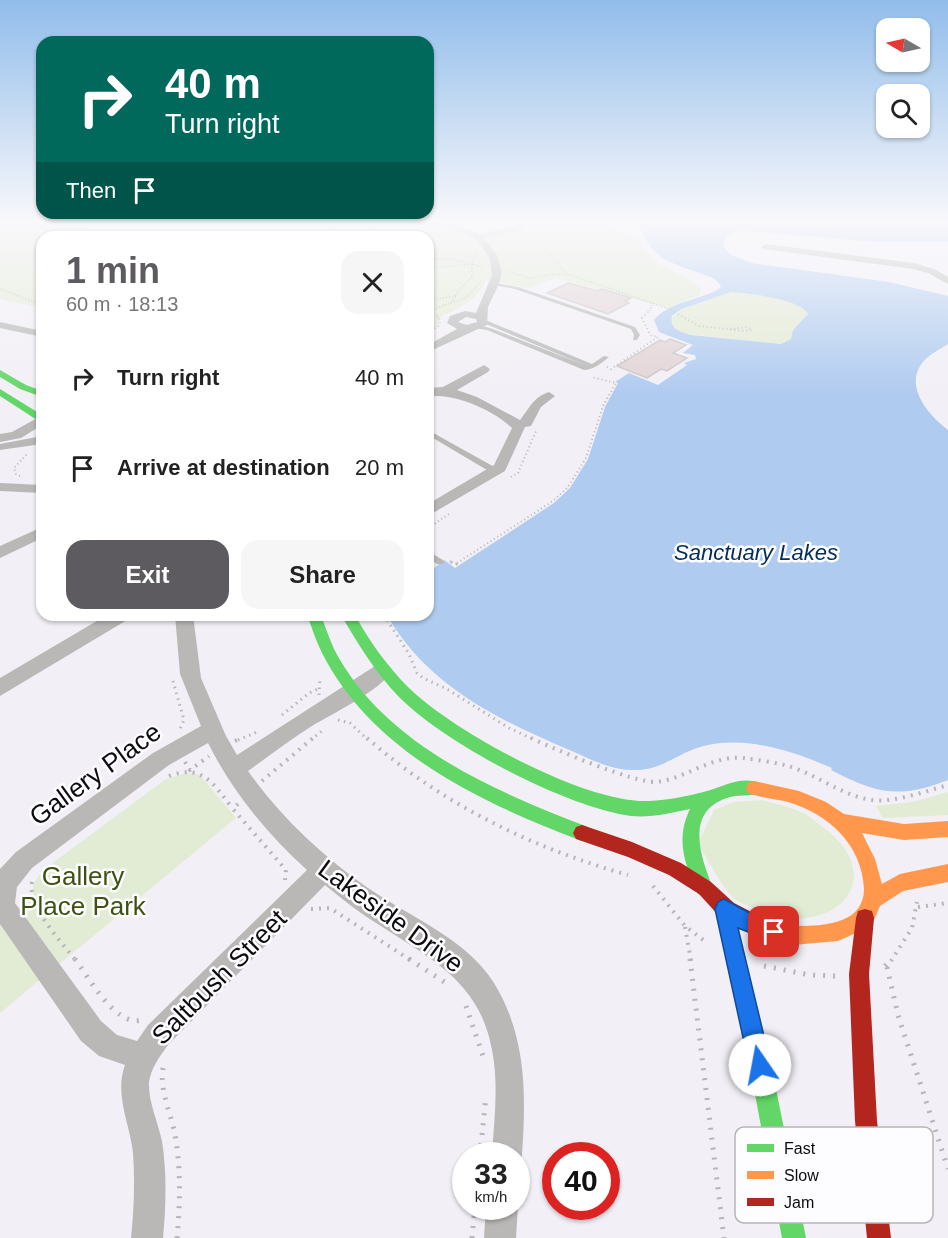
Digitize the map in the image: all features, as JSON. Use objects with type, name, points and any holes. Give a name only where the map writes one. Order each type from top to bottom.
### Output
[{"type":"street","points":[[434,346],[477,323],[484,301],[496,280]]},
{"type":"street","points":[[434,337],[444,333],[484,301]]},
{"type":"street","points":[[458,320],[477,323]]},
{"type":"street","points":[[458,320],[477,323]]},
{"type":"street","points":[[0,325],[36,333]]},
{"type":"street","points":[[447,390],[484,369]]},
{"type":"street","points":[[0,373],[36,392]]},
{"type":"street","points":[[434,391],[457,392],[517,425],[526,423],[536,405],[549,396]]},
{"type":"street","points":[[0,392],[36,417]]},
{"type":"street","points":[[0,438],[16,435],[36,423]]},
{"type":"street","points":[[434,504],[495,471],[505,459],[518,433],[517,425]]},
{"type":"street","points":[[0,447],[36,441]]},
{"type":"street","points":[[0,488],[36,489]]},
{"type":"street","points":[[0,553],[36,535]]},
{"type":"street","points":[[0,688],[111,621]]},
{"type":"street","name":"Lakeside Drive","points":[[185,621],[190,674],[216,739],[233,770],[281,830],[324,870],[384,914],[460,963],[485,993],[505,1041],[509,1060],[511,1099],[508,1142]]},
{"type":"street","points":[[338,625],[365,648],[382,671],[420,708],[443,725],[494,755],[592,798],[646,809],[704,799],[736,788],[773,789],[814,804],[841,821],[866,854],[872,876],[874,899],[865,918],[859,974],[867,1127]]},
{"type":"street","points":[[338,625],[335,665],[355,691],[393,730],[437,763],[465,780],[558,824],[644,855],[704,888],[724,909],[752,925],[774,932],[804,937],[852,928],[865,918]]},
{"type":"street","points":[[233,770],[382,671]]},
{"type":"street","name":"Gallery Place","points":[[148,1049],[109,1046],[91,1031],[3,907],[1,892],[12,872],[24,860],[216,739]]},
{"type":"street","points":[[704,799],[694,814],[690,845],[694,867],[704,888]]},
{"type":"street","points":[[841,821],[886,830],[918,832],[948,829]]},
{"type":"street","name":"Saltbush Street","points":[[147,1238],[150,1182],[148,1148],[134,1088],[138,1066],[148,1049],[324,870]]},
{"type":"street","points":[[874,899],[900,883],[948,873]]},
{"type":"street","points":[[724,909],[737,957],[771,1127]]},
{"type":"street","points":[[500,1238],[501,1220]]},
{"type":"street","points":[[791,1223],[794,1238]]},
{"type":"street","points":[[877,1223],[879,1238]]},
{"type":"lane","points":[[494,286],[536,294],[633,328],[637,335],[635,339]]},
{"type":"lane","points":[[477,323],[592,368],[606,357]]},
{"type":"lane","points":[[434,435],[495,471]]},
{"type":"lane","points":[[434,557],[444,561]]},
{"type":"path","points":[[451,303],[469,280]]},
{"type":"path","points":[[434,310],[468,296],[481,280]]},
{"type":"path","points":[[586,280],[677,312],[699,326],[745,331],[752,330],[747,327],[730,329]]},
{"type":"path","points":[[0,289],[36,303]]},
{"type":"path","points":[[434,299],[457,296]]},
{"type":"path","points":[[602,365],[611,369],[658,337],[650,334],[642,318],[648,314],[652,305]]},
{"type":"path","points":[[434,313],[440,318],[439,327],[434,330]]},
{"type":"path","points":[[444,561],[455,565],[553,501],[568,487],[586,458],[603,406],[616,383],[584,376],[592,368]]},
{"type":"path","points":[[22,477],[16,474],[14,468],[30,449]]},
{"type":"path","points":[[388,621],[409,654],[417,673],[423,678],[447,689],[509,728],[600,766],[654,782],[671,778],[710,762],[740,759],[763,760],[811,774],[863,799],[873,801],[948,786]]},
{"type":"path","points":[[172,672],[184,720],[175,740],[184,759],[204,775],[286,870],[287,876],[281,886],[314,910],[330,908],[453,987]]},
{"type":"path","points":[[281,716],[309,693],[319,689]]},
{"type":"path","points":[[233,809],[277,767],[328,725]]},
{"type":"path","points":[[164,778],[178,771],[184,759],[216,739],[265,729]]},
{"type":"path","points":[[646,809],[654,782]]},
{"type":"path","points":[[863,799],[886,830]]},
{"type":"path","points":[[644,855],[649,882],[685,926],[715,950],[752,963],[810,975],[859,974],[887,965],[917,917],[914,879]]},
{"type":"path","points":[[38,871],[29,891],[41,914],[117,1015],[126,1021],[136,1022],[143,1019],[148,1049],[166,1055],[161,1084],[174,1127],[181,1200],[177,1238]]},
{"type":"path","points":[[918,907],[948,903]]},
{"type":"path","points":[[685,926],[694,981],[718,1207],[724,1238]]},
{"type":"path","points":[[887,965],[898,1015],[948,1169]]},
{"type":"path","points":[[464,1001],[485,1064]]},
{"type":"path","points":[[481,1142],[487,1085]]},
{"type":"path","points":[[472,1238],[474,1220]]},
{"type":"green space","points":[[0,280],[36,280],[36,307],[0,299]]},
{"type":"green space","points":[[434,280],[551,280],[529,288],[486,280],[473,298],[441,316],[434,329]]},
{"type":"green space","points":[[563,280],[690,280],[701,289],[700,295],[668,308]]},
{"type":"green space","points":[[730,292],[760,295],[785,301],[795,304],[808,314],[793,330],[791,339],[781,344],[687,334],[673,325],[671,319],[681,309]]},
{"type":"green space","name":"Gallery Place Park","points":[[186,773],[200,775],[236,818],[0,1013],[0,922],[34,895],[34,883],[47,867],[166,779]]},
{"type":"green space","points":[[948,792],[948,815],[883,818],[876,806],[912,802]]},
{"type":"green space","points":[[762,800],[792,808],[807,815],[844,847],[853,867],[853,884],[845,900],[830,911],[811,917],[788,918],[762,911],[733,898],[719,879],[698,844],[714,810],[734,802]]},
{"type":"water","name":"Sanctuary Lakes","points":[[716,280],[873,280],[948,296],[948,344],[922,363],[917,372],[916,382],[917,391],[927,409],[948,430],[948,780],[902,792],[875,789],[799,755],[746,743],[711,744],[694,749],[658,766],[642,770],[607,765],[514,725],[465,697],[422,661],[391,621],[434,621],[434,568],[444,560],[455,568],[554,503],[570,488],[588,459],[605,407],[618,383],[615,382],[629,373],[658,385],[687,365],[684,363],[696,359],[695,355],[683,353],[693,345],[659,332],[654,320],[670,308],[711,293],[721,286]],"holes":[[[731,292],[761,295],[795,304],[808,314],[793,330],[791,339],[781,344],[691,335],[683,333],[672,324],[672,316],[681,309]]]},
{"type":"building","points":[[568,283],[598,291],[602,289],[631,298],[625,301],[629,303],[608,314],[547,293]]},
{"type":"building","points":[[670,339],[686,345],[673,353],[687,358],[667,371],[661,369],[647,378],[617,366],[660,340],[665,342]]},
{"type":"traffic: fast","points":[[0,373],[36,392]]},
{"type":"traffic: fast","points":[[0,392],[36,415]]},
{"type":"traffic: fast","points":[[316,621],[329,653],[350,686],[376,716],[406,742],[439,765],[474,785],[510,803],[582,833]]},
{"type":"traffic: fast","points":[[352,621],[365,644],[404,693],[452,731],[507,762],[595,800],[620,806],[650,808],[704,799]]},
{"type":"traffic: fast","points":[[704,888],[693,861],[690,841],[691,827],[696,815],[712,797],[724,791],[754,788]]},
{"type":"traffic: fast","points":[[724,909],[772,1127]]},
{"type":"traffic: fast","points":[[791,1223],[794,1238]]},
{"type":"traffic: slow","points":[[754,788],[799,798],[830,813],[849,829],[861,846],[873,880],[873,893],[867,913],[850,927],[823,934],[808,935],[793,935],[764,929]]},
{"type":"traffic: slow","points":[[841,821],[904,832],[948,829]]},
{"type":"traffic: slow","points":[[874,899],[900,883],[948,873]]},
{"type":"traffic: jam","points":[[582,833],[632,850],[675,869],[705,888],[727,910],[764,929]]},
{"type":"traffic: jam","points":[[865,918],[859,974],[867,1127]]},
{"type":"traffic: jam","points":[[877,1223],[879,1238]]},
{"type":"route","points":[[760,1065],[737,957],[724,909],[752,925],[774,932]]}]
